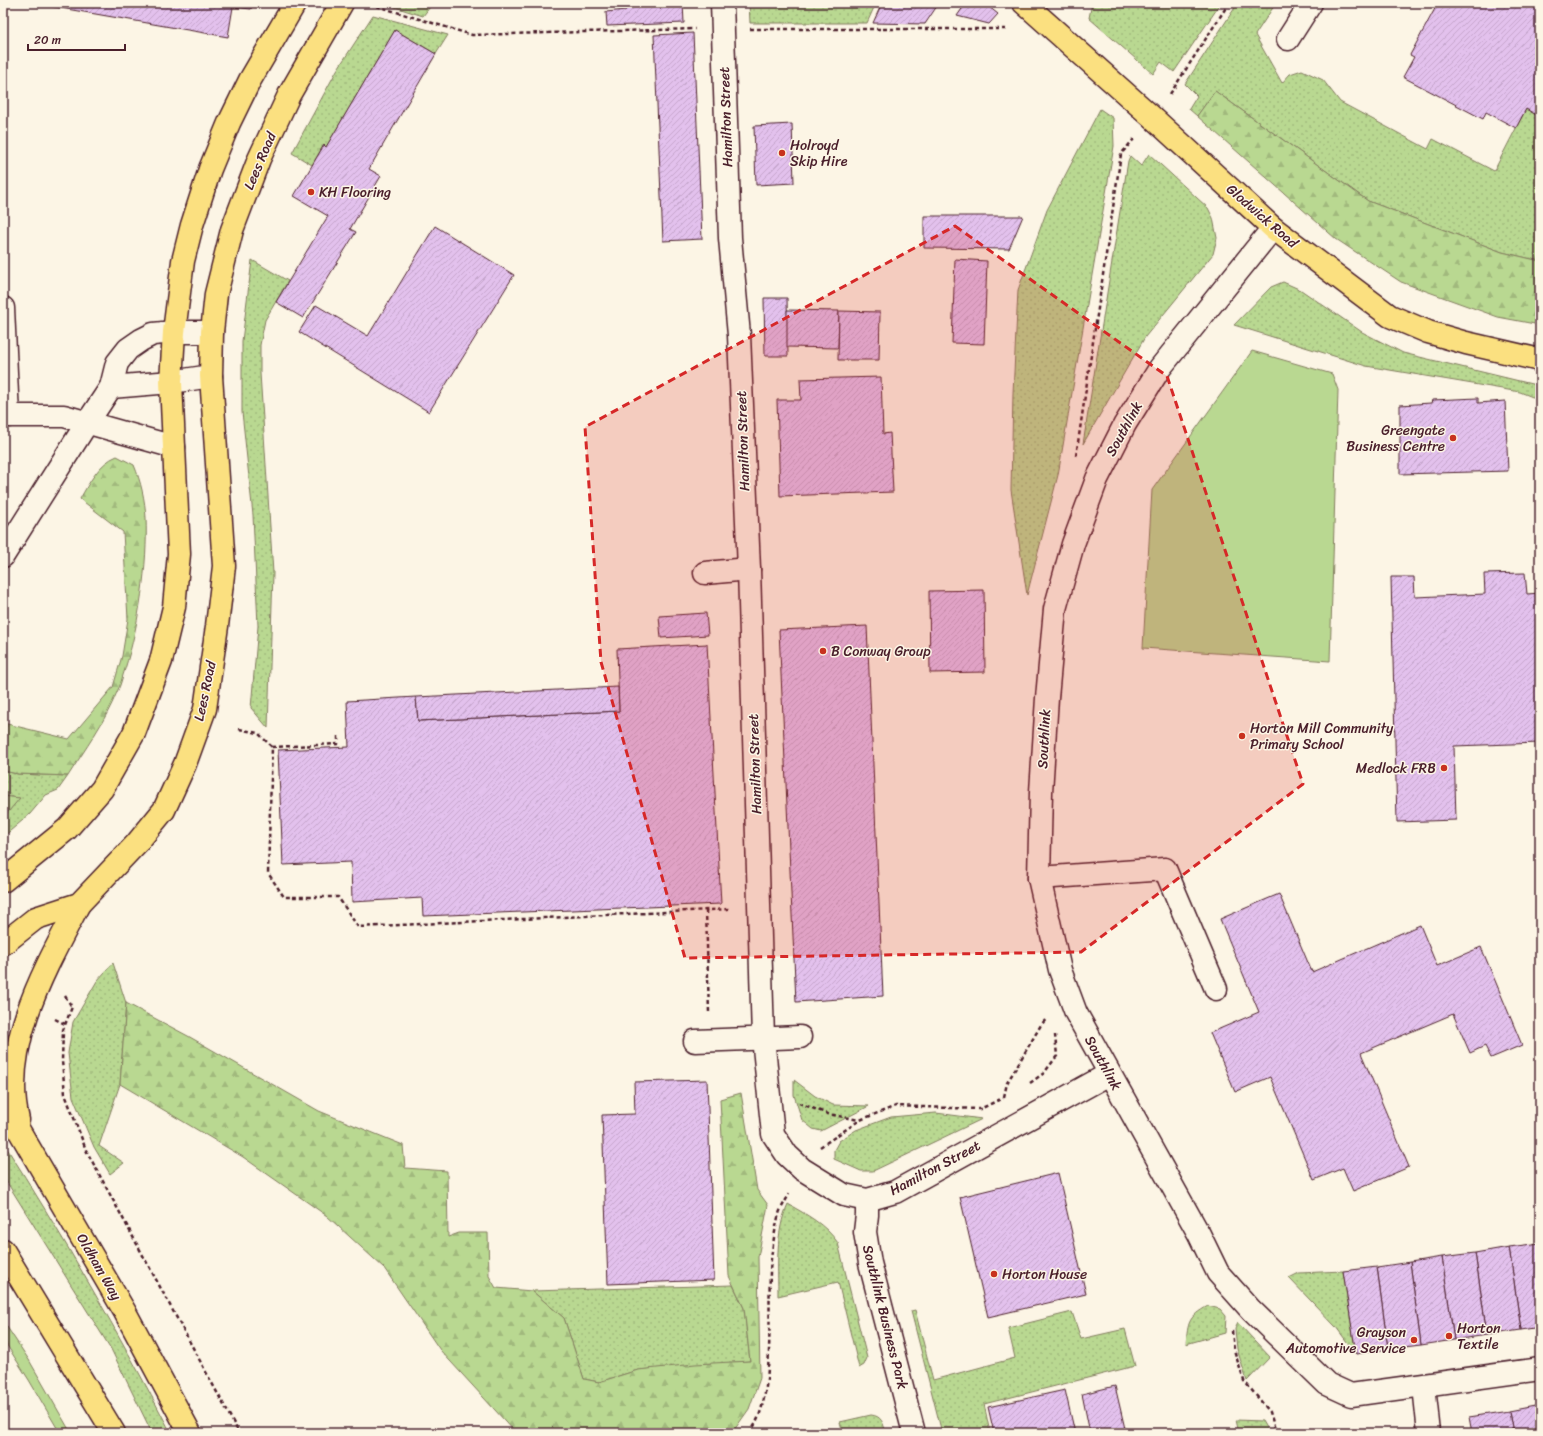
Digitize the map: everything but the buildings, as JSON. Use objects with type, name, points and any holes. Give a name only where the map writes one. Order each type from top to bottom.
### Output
[{"type":"main road","points":[[3,881],[67,829],[102,789],[134,733],[161,661],[174,607],[179,554],[171,382],[174,332],[183,261],[192,225],[210,170],[229,123],[250,80],[295,3]]},
{"type":"main road","name":"Lees Road","points":[[3,944],[36,918],[79,904],[136,843],[164,810],[185,764],[205,709],[224,566],[211,376],[212,332],[216,294],[232,230],[259,159],[289,95],[342,3]]},
{"type":"main road","name":"Glodwick Road","points":[[1024,3],[1152,117],[1273,228],[1390,316],[1428,332],[1458,341],[1540,360]]},
{"type":"main road","points":[[23,1136],[14,1110],[11,1088],[16,1037],[27,1006],[79,904]]},
{"type":"main road","name":"Oldham Way","points":[[3,1103],[125,1312],[190,1433]]},
{"type":"main road","points":[[3,1250],[114,1433]]},
{"type":"street","name":"Hamilton Street","points":[[722,3],[730,233],[739,335],[749,570],[763,1038],[773,1134],[787,1155],[802,1169],[844,1195],[867,1200],[895,1192],[1109,1074]]},
{"type":"street","points":[[1288,39],[1311,3]]},
{"type":"street","name":"Southlink","points":[[1273,228],[1160,368],[1125,424],[1097,479],[1074,544],[1055,609],[1047,698],[1039,878],[1060,970],[1076,1013],[1199,1234],[1218,1273],[1251,1310],[1327,1384],[1351,1396],[1540,1370]]},
{"type":"street","points":[[3,308],[6,416],[64,416],[174,447]]},
{"type":"street","points":[[3,556],[111,387],[117,363],[128,349],[153,334],[174,332],[212,332]]},
{"type":"street","points":[[111,387],[171,382],[211,376]]},
{"type":"street","points":[[705,573],[749,570]]},
{"type":"street","points":[[1039,878],[1165,869],[1216,989]]},
{"type":"street","points":[[695,1041],[800,1037]]},
{"type":"street","name":"Southlink Business Park","points":[[867,1200],[865,1232],[870,1263],[914,1433]]},
{"type":"street","points":[[1424,1386],[1429,1433]]},
{"type":"path","points":[[1167,98],[1229,3]]},
{"type":"path","points":[[370,4],[472,35],[701,29]]},
{"type":"path","points":[[743,29],[1010,29]]},
{"type":"path","points":[[239,729],[258,733],[272,747],[268,873],[284,897],[338,898],[358,927],[733,909]]},
{"type":"path","points":[[272,747],[338,744],[338,734]]},
{"type":"path","points":[[706,910],[709,1016]]},
{"type":"path","points":[[72,1007],[63,1030],[62,1061],[65,1094],[86,1150],[239,1433]]},
{"type":"path","points":[[1004,1097],[1007,1083],[1040,1025],[1050,1015]]},
{"type":"path","points":[[796,1101],[806,1107],[828,1114],[860,1120]]},
{"type":"path","points":[[750,1433],[761,1414],[767,1380],[771,1260],[779,1213],[788,1197]]},
{"type":"path","points":[[1231,1328],[1234,1350],[1244,1381],[1270,1412],[1276,1433]]},
{"type":"highlighted area","points":[[955,226],[1167,376],[1303,784],[1081,952],[685,958],[601,662],[585,427]]},
{"type":"green space","points":[[382,3],[433,3],[423,16]]},
{"type":"green space","points":[[749,3],[876,3],[867,23],[750,23]]},
{"type":"green space","points":[[1092,3],[1221,3],[1174,72],[1161,62],[1153,74],[1089,18]]},
{"type":"green space","points":[[1238,3],[1276,3],[1255,35],[1282,83],[1290,74],[1302,70],[1323,80],[1340,102],[1428,149],[1433,139],[1494,171],[1526,109],[1540,117],[1540,261],[1502,252],[1368,201],[1215,91],[1197,116],[1189,109],[1197,96],[1185,84]]},
{"type":"green space","points":[[373,15],[448,35],[436,54],[395,30],[326,147],[323,146],[312,165],[292,153],[337,70]]},
{"type":"green space","points":[[1215,91],[1368,201],[1502,252],[1540,261],[1540,325],[1498,317],[1401,282],[1336,239],[1197,116]]},
{"type":"green space","points":[[1100,109],[1113,118],[1114,146],[1058,475],[1027,595],[1011,490],[1013,393],[1018,290],[1047,210]]},
{"type":"green space","points":[[1149,154],[1208,208],[1213,218],[1217,238],[1213,254],[1145,337],[1083,444],[1128,161],[1130,156],[1141,166]]},
{"type":"green space","points":[[252,260],[288,281],[265,320],[260,345],[260,373],[273,573],[268,728],[251,708],[258,626],[253,515],[242,412],[242,341]]},
{"type":"green space","points":[[1283,282],[1301,290],[1362,332],[1403,353],[1540,386],[1540,400],[1520,392],[1366,366],[1234,325],[1271,287]]},
{"type":"green space","points":[[1252,351],[1332,374],[1338,390],[1330,661],[1143,648],[1152,490]]},
{"type":"green space","points":[[117,456],[134,465],[141,484],[146,518],[146,555],[142,594],[130,652],[120,687],[101,725],[68,776],[18,774],[3,771],[3,723],[69,739],[113,687],[122,656],[128,619],[123,532],[80,499],[100,468],[105,463]]},
{"type":"green space","points":[[3,771],[18,774],[68,776],[58,790],[46,795],[30,814],[3,837],[3,818],[19,798],[3,796]]},
{"type":"green space","points":[[3,796],[20,798],[3,818]]},
{"type":"green space","points":[[113,963],[126,1003],[120,1084],[99,1146],[124,1163],[110,1174],[94,1147],[73,1097],[68,1053],[73,1022],[97,981]]},
{"type":"green space","points":[[126,1003],[188,1036],[319,1111],[403,1145],[405,1168],[447,1171],[448,1237],[459,1233],[488,1233],[489,1276],[496,1288],[532,1291],[564,1318],[584,1379],[599,1382],[638,1370],[695,1364],[750,1361],[744,1308],[729,1276],[720,1099],[741,1093],[757,1190],[768,1205],[758,1257],[760,1378],[749,1409],[732,1433],[516,1433],[440,1350],[384,1268],[327,1216],[243,1157],[120,1084]]},
{"type":"green space","points":[[794,1080],[815,1096],[833,1105],[869,1106],[821,1131],[813,1129],[802,1120],[794,1095]]},
{"type":"green space","points":[[936,1113],[982,1119],[873,1171],[861,1171],[834,1159],[834,1150],[839,1141],[856,1130],[891,1117]]},
{"type":"green space","points":[[3,1142],[90,1285],[171,1433],[152,1433],[111,1349],[3,1176]]},
{"type":"green space","points":[[788,1204],[821,1225],[838,1243],[867,1358],[864,1365],[859,1368],[838,1282],[778,1296],[779,1238]]},
{"type":"green space","points":[[1343,1271],[1356,1354],[1336,1327],[1289,1278],[1299,1273]]},
{"type":"green space","points":[[733,1285],[744,1308],[750,1361],[638,1370],[599,1382],[584,1379],[564,1318],[532,1291]]},
{"type":"green space","points":[[1208,1306],[1220,1309],[1226,1316],[1225,1333],[1186,1344],[1187,1330],[1190,1321],[1196,1313]]},
{"type":"green space","points":[[915,1310],[933,1380],[1015,1358],[1008,1328],[1072,1312],[1081,1339],[1125,1329],[1135,1366],[984,1404],[990,1433],[942,1433],[911,1311]]},
{"type":"green space","points":[[3,1321],[29,1360],[71,1433],[60,1433],[3,1339]]},
{"type":"green space","points":[[1238,1323],[1270,1357],[1247,1381],[1237,1349],[1235,1329]]},
{"type":"green space","points":[[871,1415],[880,1418],[886,1433],[864,1433],[863,1431],[856,1433],[843,1433],[840,1422]]},
{"type":"green space","points":[[1236,1420],[1262,1421],[1269,1433],[1239,1433]]},
{"type":"place","name":"Holroyd Skip Hire","points":[[782,153]]},
{"type":"place","name":"KH Flooring","points":[[311,192]]},
{"type":"place","name":"Greengate Business Centre","points":[[1453,438]]},
{"type":"place","name":"B Conway Group","points":[[823,651]]},
{"type":"place","name":"Horton Mill Community Primary School","points":[[1242,736]]},
{"type":"place","name":"Medlock FRB","points":[[1444,768]]},
{"type":"place","name":"Horton House","points":[[994,1274]]},
{"type":"place","name":"Horton Textile","points":[[1449,1336]]},
{"type":"place","name":"Grayson Automotive Service","points":[[1414,1340]]}]
